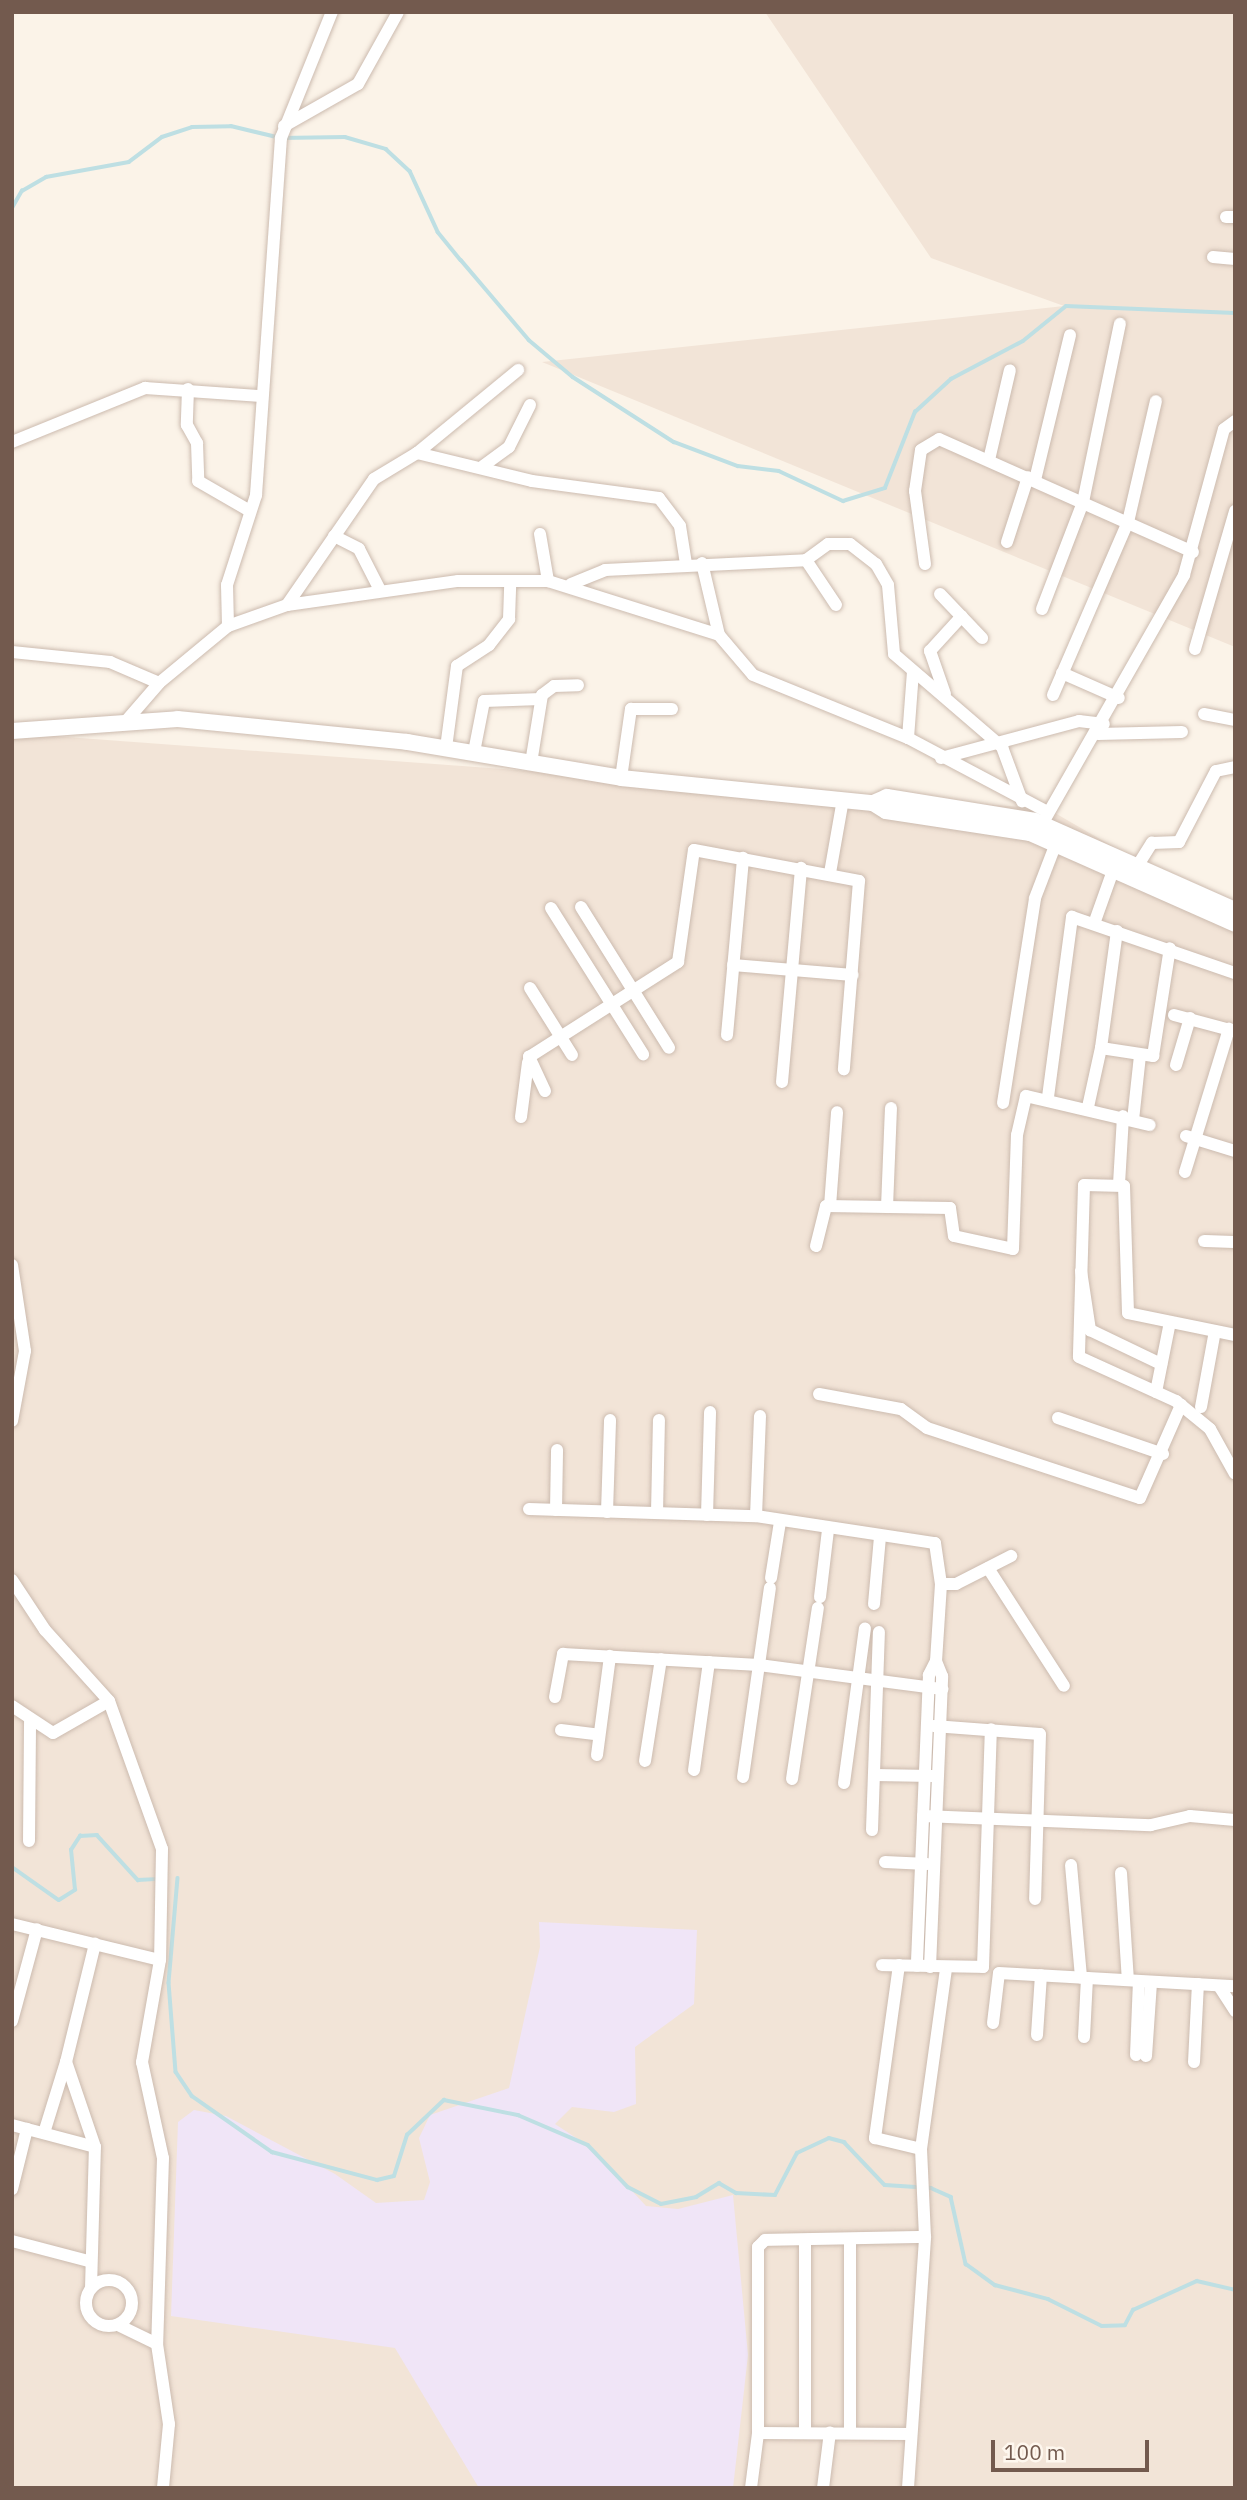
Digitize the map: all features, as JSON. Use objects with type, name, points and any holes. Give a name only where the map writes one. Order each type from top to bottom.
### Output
[{"type":"street","points":[[228,626],[227,585],[250,511],[258,396],[284,126],[332,12]]},
{"type":"street","points":[[284,126],[358,84],[398,12]]},
{"type":"street","points":[[1213,257],[1235,259]]},
{"type":"street","points":[[1042,609],[1083,502],[1120,324]]},
{"type":"street","points":[[1007,542],[1032,479],[1070,335]]},
{"type":"street","points":[[287,605],[374,479],[417,453],[518,370]]},
{"type":"street","points":[[989,460],[1010,370]]},
{"type":"street","points":[[12,442],[52,431],[145,388],[188,388],[258,396]]},
{"type":"street","points":[[188,388],[187,428],[197,443],[199,483],[250,511]]},
{"type":"street","points":[[1053,695],[1128,522],[1156,401]]},
{"type":"street","points":[[483,466],[509,447],[530,405]]},
{"type":"street","points":[[1043,824],[1119,698],[1193,551],[1224,429],[1235,421]]},
{"type":"street","points":[[925,564],[914,499],[924,445],[946,440],[1193,551]]},
{"type":"street","points":[[417,453],[483,466],[532,481],[659,498],[677,519],[686,565]]},
{"type":"street","points":[[1195,649],[1231,536],[1235,511]]},
{"type":"street","points":[[540,534],[548,581]]},
{"type":"street","points":[[334,536],[359,549],[380,590]]},
{"type":"street","points":[[571,584],[605,569],[806,560],[839,543],[876,564],[892,597],[891,648],[1002,747],[1022,801]]},
{"type":"street","points":[[806,560],[836,605]]},
{"type":"street","points":[[702,563],[719,635],[752,675],[908,738],[1022,801],[1059,837],[1235,924]]},
{"type":"street","points":[[446,748],[457,666],[489,645],[509,619],[510,581]]},
{"type":"street","points":[[127,720],[159,683],[228,626],[287,605],[380,590],[510,581],[571,584],[719,635]]},
{"type":"street","points":[[940,594],[982,638]]},
{"type":"street","points":[[945,695],[930,651],[961,616]]},
{"type":"street","points":[[12,652],[110,662],[159,683]]},
{"type":"street","points":[[908,738],[913,670]]},
{"type":"street","points":[[1062,673],[1119,698]]},
{"type":"street","points":[[531,763],[541,699],[554,686],[578,685]]},
{"type":"street","points":[[474,752],[484,701],[541,699]]},
{"type":"street","points":[[621,778],[631,709],[672,709]]},
{"type":"street","points":[[1204,714],[1235,720]]},
{"type":"street","points":[[12,730],[127,720],[178,719],[446,748],[621,778],[873,803],[887,797],[1043,824]]},
{"type":"street","points":[[941,758],[1002,747],[1079,721],[1101,729],[1182,732]]},
{"type":"street","points":[[1134,872],[1152,843],[1179,842],[1216,771],[1235,767]]},
{"type":"street","points":[[830,873],[843,799]]},
{"type":"street","points":[[1003,1103],[1035,898],[1059,837]]},
{"type":"street","points":[[521,1117],[528,1062],[560,1037],[634,994],[678,962],[691,852],[830,873],[861,885],[844,1069]]},
{"type":"street","points":[[726,1035],[743,858]]},
{"type":"street","points":[[1095,921],[1115,863]]},
{"type":"street","points":[[782,1082],[801,868]]},
{"type":"street","points":[[1134,872],[1235,910]]},
{"type":"street","points":[[581,907],[669,1048]]},
{"type":"street","points":[[551,908],[643,1054]]},
{"type":"street","points":[[1048,1097],[1071,920],[1078,915],[1235,973]]},
{"type":"street","points":[[1088,1107],[1101,1048],[1117,931]]},
{"type":"street","points":[[1101,1048],[1153,1056],[1170,948]]},
{"type":"street","points":[[733,965],[853,975]]},
{"type":"street","points":[[530,988],[572,1055]]},
{"type":"street","points":[[1174,1015],[1232,1030],[1190,1138],[1185,1171]]},
{"type":"street","points":[[1176,1065],[1190,1018]]},
{"type":"street","points":[[1119,1184],[1140,1055]]},
{"type":"street","points":[[528,1062],[545,1091]]},
{"type":"street","points":[[831,1206],[950,1208],[954,1236],[1013,1249],[1022,1104],[1026,1096],[1048,1097],[1150,1125]]},
{"type":"street","points":[[887,1207],[891,1108]]},
{"type":"street","points":[[816,1246],[831,1206],[837,1112]]},
{"type":"street","points":[[1190,1138],[1235,1151]]},
{"type":"street","points":[[1235,1335],[1170,1322],[1126,1309],[1125,1189],[1119,1184],[1082,1187],[1079,1357],[1181,1405],[1210,1429],[1235,1474]]},
{"type":"street","points":[[1204,1241],[1235,1242]]},
{"type":"street","points":[[12,1265],[25,1351],[12,1421]]},
{"type":"street","points":[[1079,1268],[1087,1283],[1090,1330],[1161,1364]]},
{"type":"street","points":[[1156,1392],[1170,1322]]},
{"type":"street","points":[[1201,1407],[1215,1331]]},
{"type":"street","points":[[818,1394],[901,1409],[927,1428],[1132,1498],[1146,1496],[1181,1405]]},
{"type":"street","points":[[707,1515],[710,1412]]},
{"type":"street","points":[[756,1516],[760,1416]]},
{"type":"street","points":[[1058,1418],[1163,1454]]},
{"type":"street","points":[[607,1512],[610,1420]]},
{"type":"street","points":[[657,1513],[659,1420]]},
{"type":"street","points":[[556,1510],[557,1450]]},
{"type":"street","points":[[529,1509],[756,1516],[828,1530],[935,1543],[941,1584],[923,1967]]},
{"type":"street","points":[[743,1777],[780,1522]]},
{"type":"street","points":[[792,1779],[828,1530]]},
{"type":"street","points":[[874,1604],[880,1537]]},
{"type":"street","points":[[941,1584],[957,1584],[1011,1556]]},
{"type":"street","points":[[988,1568],[1064,1686]]},
{"type":"street","points":[[12,1580],[45,1630],[109,1701],[157,1823],[163,1871],[160,1960],[142,2062],[163,2158],[157,2344],[169,2424],[163,2488]]},
{"type":"street","points":[[844,1783],[865,1628]]},
{"type":"street","points":[[872,1830],[878,1632]]},
{"type":"street","points":[[555,1696],[563,1654],[759,1665],[935,1689]]},
{"type":"street","points":[[597,1755],[610,1656]]},
{"type":"street","points":[[645,1761],[661,1660]]},
{"type":"street","points":[[694,1770],[709,1662]]},
{"type":"street","points":[[12,1706],[30,1721],[52,1733],[109,1701]]},
{"type":"street","points":[[29,1840],[30,1721]]},
{"type":"street","points":[[934,1726],[1040,1734],[1035,1899]]},
{"type":"street","points":[[883,1965],[983,1967],[991,1729]]},
{"type":"street","points":[[561,1730],[600,1735]]},
{"type":"street","points":[[874,1775],[931,1776]]},
{"type":"street","points":[[930,1816],[1152,1825],[1190,1816],[1235,1820]]},
{"type":"street","points":[[885,1862],[928,1864]]},
{"type":"street","points":[[1071,1865],[1084,1978],[1084,2037]]},
{"type":"street","points":[[1121,1873],[1139,1981],[1141,2055]]},
{"type":"street","points":[[12,1924],[160,1960]]},
{"type":"street","points":[[12,2021],[37,1929]]},
{"type":"street","points":[[44,2133],[66,2062],[95,1944]]},
{"type":"street","points":[[898,1965],[875,2138],[921,2149]]},
{"type":"street","points":[[908,2488],[925,2237],[921,2149],[946,1968]]},
{"type":"street","points":[[993,2023],[999,1973],[1235,1986]]},
{"type":"street","points":[[1037,2035],[1041,1975]]},
{"type":"street","points":[[1194,2062],[1198,1984]]},
{"type":"street","points":[[1219,1986],[1235,2011]]},
{"type":"street","points":[[66,2062],[94,2147],[91,2288],[85,2302],[90,2317],[103,2326],[118,2325],[157,2344]]},
{"type":"street","points":[[12,2125],[94,2147]]},
{"type":"street","points":[[12,2189],[27,2129]]},
{"type":"street","points":[[751,2488],[758,2433],[758,2247],[765,2240],[925,2237]]},
{"type":"street","points":[[850,2239],[850,2433]]},
{"type":"street","points":[[805,2240],[805,2432]]},
{"type":"street","points":[[12,2241],[90,2266],[105,2280],[130,2293],[129,2315],[118,2325]]},
{"type":"street","points":[[91,2288],[105,2280]]},
{"type":"street","points":[[823,2488],[830,2432]]},
{"type":"street","points":[[758,2433],[910,2434]]},
{"type":"shaded area","points":[[765,12],[1235,12],[1235,647],[542,362],[1064,306],[931,258]]},
{"type":"shaded area","points":[[12,733],[1048,809],[1235,917],[1235,2488],[12,2488]]},
{"type":"shaded area","points":[[539,1922],[697,1930],[694,2004],[635,2047],[636,2104],[614,2112],[572,2107],[555,2124],[593,2149],[646,2206],[678,2209],[733,2195],[748,2355],[733,2488],[479,2488],[395,2348],[171,2316],[178,2122],[194,2110],[226,2116],[335,2174],[376,2203],[424,2200],[430,2182],[419,2138],[430,2115],[509,2088],[540,1947]]},
{"type":"waterway","points":[[12,208],[22,191],[46,177],[129,162],[162,137],[192,127],[231,126],[281,138],[345,137],[386,149],[410,171],[438,232],[529,340],[573,377],[674,442],[738,466],[779,471],[843,501],[885,488],[915,412],[951,379],[1023,341],[1066,306],[1235,313]]},
{"type":"waterway","points":[[12,1867],[59,1900],[75,1890],[71,1850],[80,1836],[97,1835],[138,1880],[159,1879]]},
{"type":"waterway","points":[[178,1878],[169,1983],[176,2072],[192,2096],[272,2152],[377,2180],[394,2176],[407,2135],[444,2100],[518,2115],[588,2145],[628,2187],[661,2204],[696,2197],[719,2183],[736,2193],[775,2195],[797,2153],[829,2138],[844,2142],[885,2185],[931,2188],[951,2197],[966,2264],[995,2285],[1048,2299],[1102,2326],[1125,2325],[1133,2310],[1197,2281],[1235,2290]]}]
